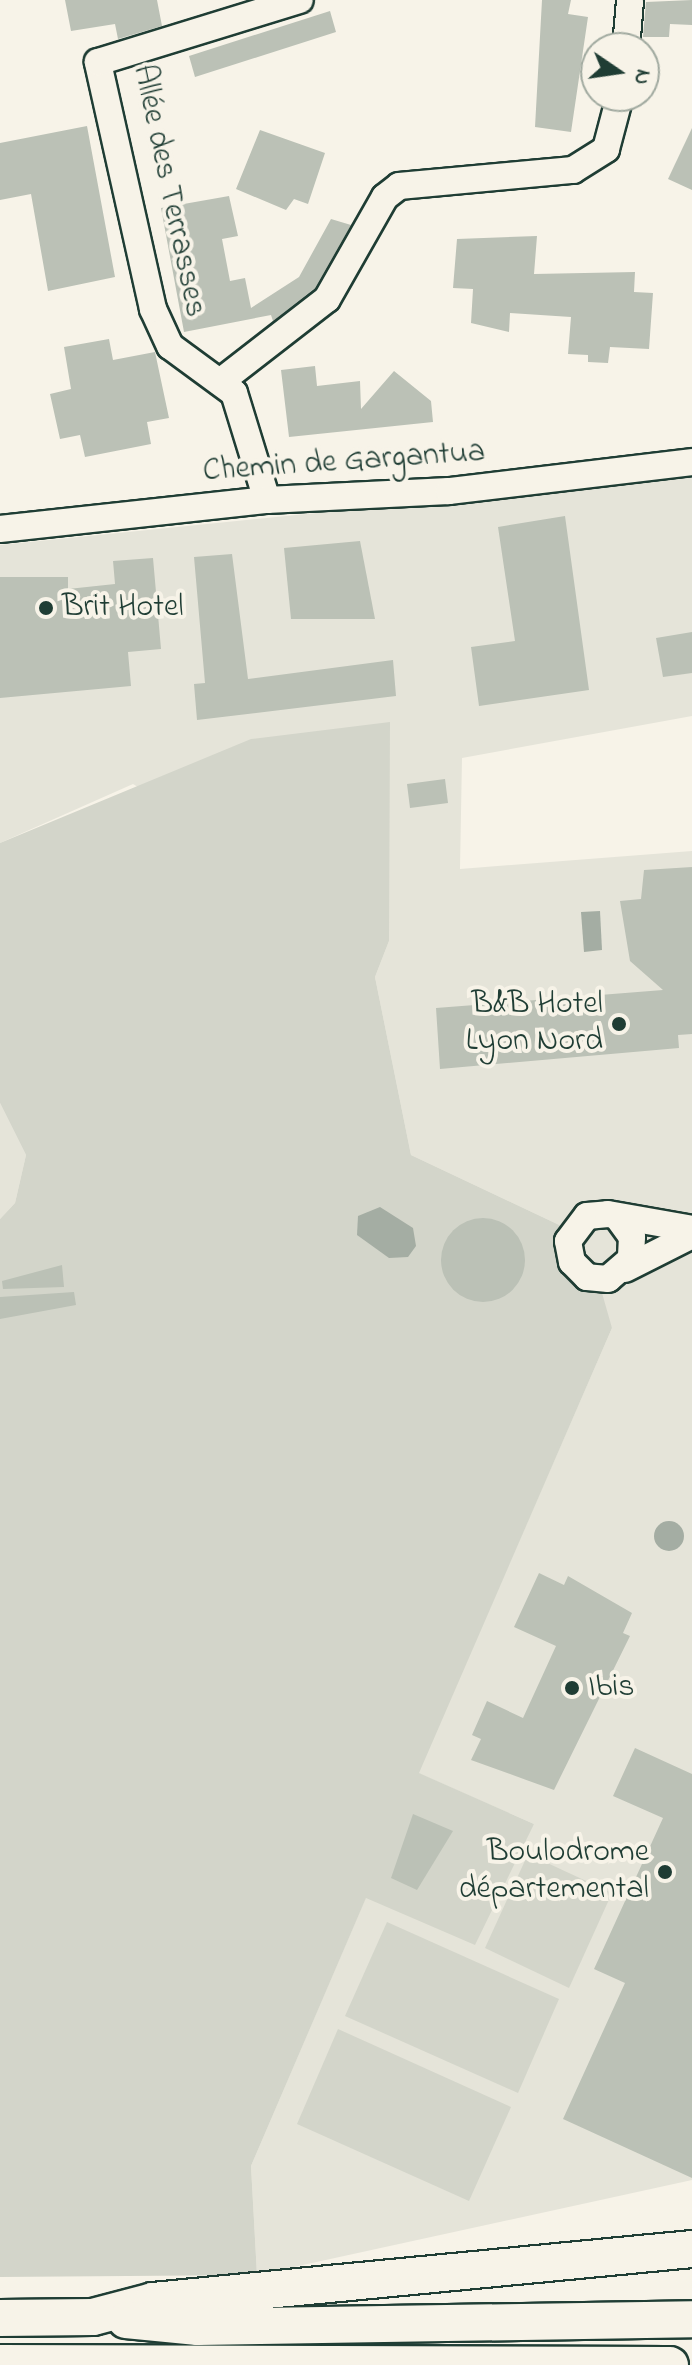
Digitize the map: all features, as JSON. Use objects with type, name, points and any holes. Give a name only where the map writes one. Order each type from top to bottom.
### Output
[{"type":"highway","points":[[93,2317],[153,2301],[692,2249]]},
{"type":"highway","points":[[0,2318],[93,2317],[198,2327],[692,2319]]},
{"type":"highway","points":[[0,2363],[670,2365]]},
{"type":"street","name":"Allée des Terrasses","points":[[267,500],[234,393],[170,346],[153,309],[98,62],[300,0]]},
{"type":"street","points":[[627,32],[630,0]]},
{"type":"street","points":[[220,382],[327,299],[385,197],[399,186],[573,170],[606,149],[616,112]]},
{"type":"street","name":"Chemin de Gargantua","points":[[0,529],[267,500],[449,491],[692,462]]},
{"type":"street","points":[[598,1214],[692,1232],[608,1279],[587,1277],[568,1252],[578,1222],[598,1214]]},
{"type":"street","points":[[619,1219],[634,1248],[625,1269]]},
{"type":"shaded area","points":[[692,475],[692,716],[462,758],[460,869],[692,851],[692,2180],[257,2275],[251,2166],[366,1897],[534,1824],[418,1773],[612,1328],[572,1262],[572,1231],[411,1155],[375,977],[389,941],[133,784],[0,843],[0,545]]},
{"type":"shaded area","points":[[390,722],[389,941],[375,977],[411,1155],[572,1231],[572,1262],[598,1279],[612,1328],[419,1773],[534,1824],[475,1945],[366,1898],[251,2166],[257,2275],[0,2277],[0,1219],[15,1203],[26,1155],[0,1103],[0,843],[251,739]]},
{"type":"shaded area","points":[[600,911],[602,950],[584,952],[581,912]]},
{"type":"shaded area","points":[[0,1103],[26,1155],[15,1203],[0,1219]]},
{"type":"shaded area","points":[[380,1207],[413,1228],[416,1246],[408,1257],[389,1258],[357,1235],[358,1216]]},
{"type":"shaded area","points":[[669,1521],[680,1525],[684,1536],[680,1547],[669,1551],[658,1547],[654,1536],[658,1525]]},
{"type":"shaded area","points":[[528,1854],[612,1893],[569,1988],[485,1948]]},
{"type":"shaded area","points":[[387,1922],[559,1999],[518,2093],[345,2016]]},
{"type":"shaded area","points":[[338,2029],[511,2107],[469,2201],[297,2124]]},
{"type":"building","points":[[65,0],[157,0],[162,26],[118,39],[115,24],[71,31]]},
{"type":"building","points":[[542,0],[571,0],[568,14],[588,17],[586,32],[580,32],[580,71],[571,132],[535,127]]},
{"type":"building","points":[[692,0],[692,25],[670,24],[669,37],[660,37],[660,32],[643,32],[646,2]]},
{"type":"building","points":[[330,11],[336,32],[195,77],[189,56]]},
{"type":"building","points":[[87,126],[115,277],[48,291],[31,194],[0,200],[0,143]]},
{"type":"building","points":[[692,128],[692,190],[668,179]]},
{"type":"building","points":[[260,130],[325,153],[308,204],[294,199],[286,210],[236,189]]},
{"type":"building","points":[[229,196],[238,236],[222,239],[230,281],[245,278],[251,308],[299,277],[331,219],[351,225],[315,288],[273,321],[271,315],[184,332],[161,208]]},
{"type":"building","points":[[537,236],[534,274],[635,272],[634,292],[653,293],[649,349],[610,347],[608,363],[588,362],[588,355],[568,354],[571,317],[510,313],[509,332],[471,323],[473,289],[453,288],[457,239]]},
{"type":"building","points":[[109,339],[113,360],[155,352],[169,418],[147,422],[151,444],[85,457],[80,435],[60,439],[50,394],[71,389],[64,347]]},
{"type":"building","points":[[315,366],[317,386],[360,381],[361,409],[394,371],[431,401],[433,422],[289,437],[281,370]]},
{"type":"building","points":[[565,516],[589,690],[479,706],[471,647],[515,641],[498,527]]},
{"type":"building","points":[[360,541],[375,619],[291,619],[284,548]]},
{"type":"building","points":[[232,554],[248,679],[393,660],[396,696],[197,720],[194,684],[205,683],[194,557]]},
{"type":"building","points":[[153,558],[161,649],[128,652],[131,686],[0,698],[0,577],[68,577],[68,589],[115,584],[113,561]]},
{"type":"building","points":[[692,632],[692,673],[663,677],[656,638]]},
{"type":"building","points":[[445,779],[448,803],[410,808],[407,784]]},
{"type":"building","points":[[692,867],[692,1034],[678,1035],[679,1048],[440,1069],[436,1008],[663,990],[630,961],[620,901],[641,899],[644,870]]},
{"type":"building","points":[[483,1218],[499,1221],[513,1230],[522,1244],[525,1260],[522,1276],[513,1290],[499,1299],[483,1302],[467,1299],[453,1290],[444,1276],[441,1260],[444,1244],[453,1230],[467,1221]]},
{"type":"building","points":[[62,1265],[64,1287],[3,1289],[2,1281]]},
{"type":"building","points":[[74,1292],[76,1305],[0,1319],[0,1297]]},
{"type":"building","name":"Ibis","points":[[539,1573],[564,1585],[568,1576],[632,1613],[623,1633],[630,1636],[554,1790],[471,1760],[481,1739],[472,1735],[487,1701],[523,1718],[556,1646],[514,1627]]},
{"type":"building","points":[[635,1748],[692,1774],[692,2178],[563,2119],[625,1983],[594,1969],[663,1818],[613,1796]]},
{"type":"building","points":[[413,1814],[453,1831],[417,1890],[391,1878]]},
{"type":"place","name":"Brit Hotel","points":[[46,608]]},
{"type":"place","name":"B&B Hotel Lyon Nord","points":[[619,1024]]},
{"type":"place","name":"Ibis","points":[[572,1688]]},
{"type":"place","name":"Boulodrome départemental","points":[[665,1872]]}]
